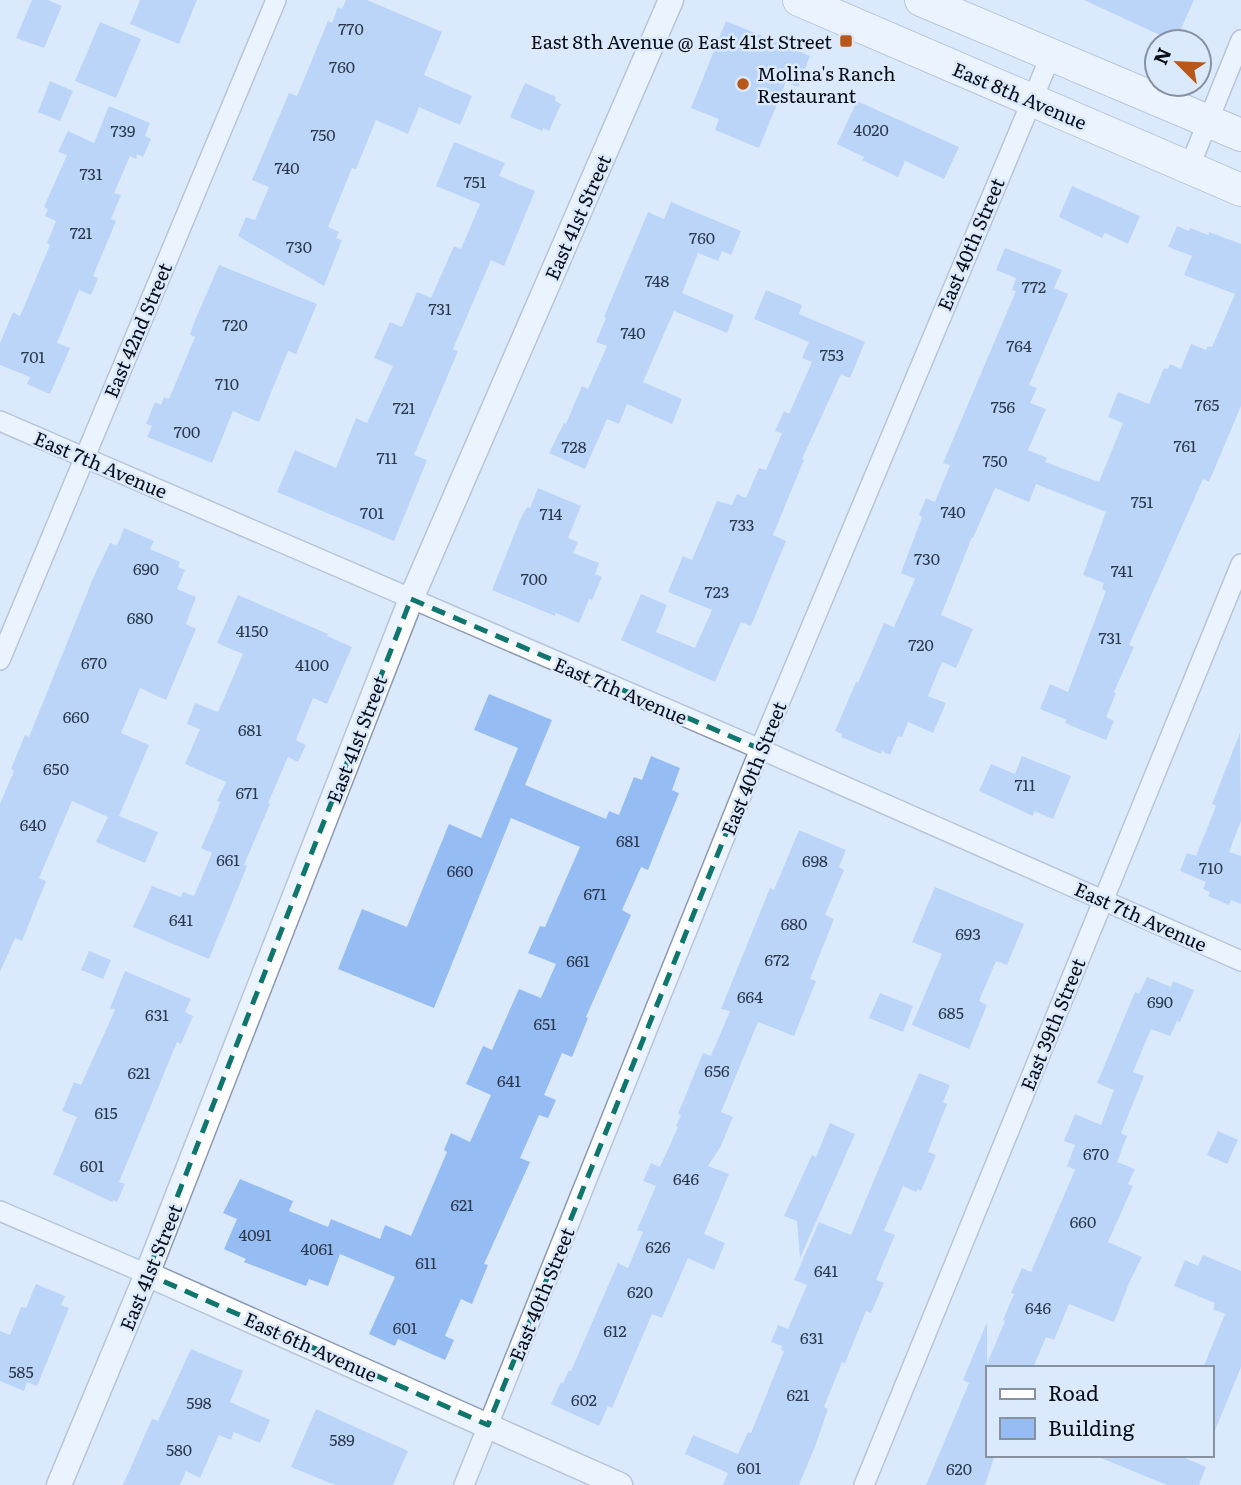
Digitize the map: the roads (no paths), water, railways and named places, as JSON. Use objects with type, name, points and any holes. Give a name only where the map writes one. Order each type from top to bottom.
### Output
[{"type":"main road","name":"East 8th Avenue","points":[[799,0],[1241,190]]},
{"type":"main road","points":[[921,0],[1241,135]]},
{"type":"street","name":"East 42nd Street","points":[[0,660],[276,0]]},
{"type":"street","name":"East 41st Street","points":[[60,1485],[147,1274],[411,599],[671,0]]},
{"type":"street","points":[[1189,167],[1241,40]]},
{"type":"street","name":"East 40th Street","points":[[464,1485],[760,749],[1051,55]]},
{"type":"street","name":"East 7th Avenue","points":[[0,421],[760,749],[1241,961]]},
{"type":"street","name":"East 39th Street","points":[[864,1485],[1241,564]]},
{"type":"street","name":"East 6th Avenue","points":[[0,1212],[488,1424],[620,1485]]},
{"type":"place","name":"East 8th Avenue @ East 41st Street","points":[[846,41]]},
{"type":"place","name":"Molina's Ranch Restaurant","points":[[743,84]]}]
